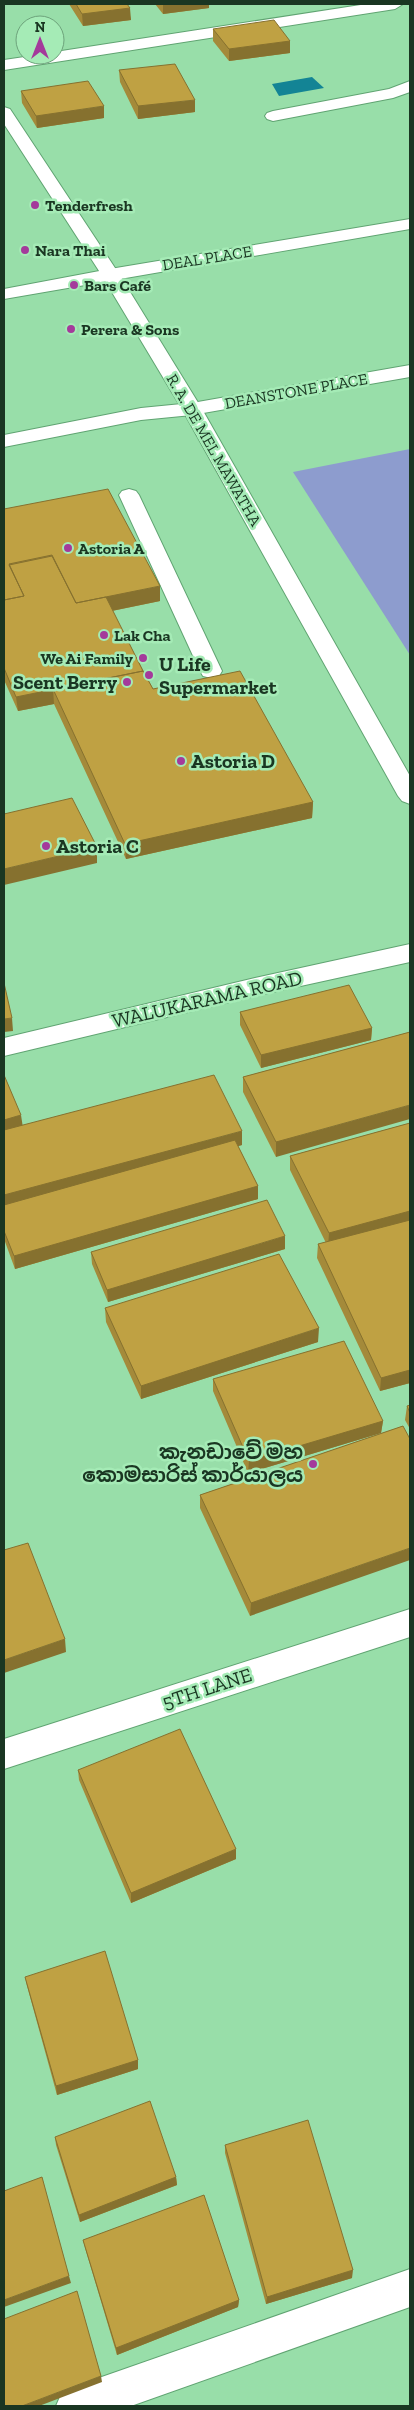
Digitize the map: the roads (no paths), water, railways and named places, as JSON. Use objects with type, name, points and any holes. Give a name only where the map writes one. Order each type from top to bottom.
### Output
[{"type":"main road","points":[[4,65],[395,4]]},
{"type":"main road","points":[[273,116],[393,93],[410,86]]},
{"type":"main road","name":"R. A. DE MEL MAWATHA","points":[[4,112],[110,274],[192,409],[410,796]]},
{"type":"main road","name":"DEAL PLACE","points":[[4,294],[110,274],[410,224]]},
{"type":"main road","name":"DEANSTONE PLACE","points":[[4,441],[141,414],[192,409],[410,371]]},
{"type":"main road","points":[[129,495],[211,671]]},
{"type":"main road","name":"WALUKARAMA ROAD","points":[[4,1047],[410,952]]},
{"type":"main road","name":"5TH LANE","points":[[4,1754],[410,1623]]},
{"type":"main road","points":[[76,2406],[410,2288]]},
{"type":"place","name":"Tenderfresh","points":[[35,205]]},
{"type":"place","name":"Nara Thai","points":[[25,250]]},
{"type":"place","name":"Bars Café","points":[[74,285]]},
{"type":"place","name":"Perera & Sons","points":[[71,329]]},
{"type":"place","name":"Astoria A","points":[[68,548]]},
{"type":"place","name":"Lak Cha","points":[[104,635]]},
{"type":"place","name":"We Ai Family","points":[[143,658]]},
{"type":"place","name":"U Life Supermarket","points":[[149,675]]},
{"type":"place","name":"Scent Berry","points":[[127,682]]},
{"type":"place","name":"Astoria D","points":[[181,761]]},
{"type":"place","name":"Astoria C","points":[[46,846]]},
{"type":"place","name":"කැනඩාවේ මහ කොමසාරිස් කාර්යාලය","points":[[313,1464]]}]
